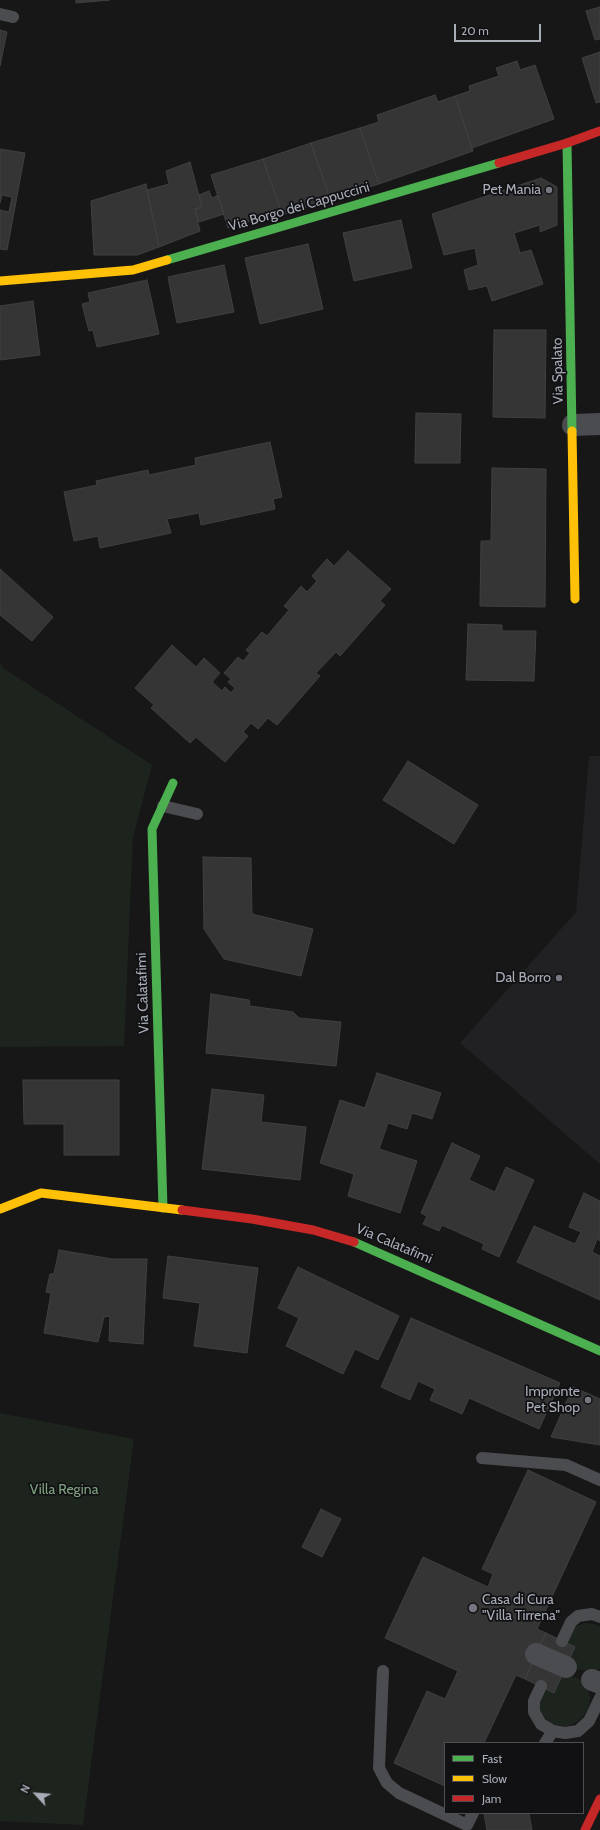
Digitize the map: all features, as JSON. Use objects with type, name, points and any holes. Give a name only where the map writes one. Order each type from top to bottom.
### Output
[{"type":"street","name":"Via Borgo dei Cappuccini","points":[[0,281],[132,270],[567,143],[600,131]]},
{"type":"street","name":"Via Spalato","points":[[567,143],[575,600]]},
{"type":"street","points":[[573,425],[600,424]]},
{"type":"street","name":"Via Calatafimi","points":[[163,1208],[152,830],[173,782]]},
{"type":"street","name":"Via Calatafimi","points":[[0,1209],[41,1193],[163,1208],[289,1226],[335,1236],[360,1244],[600,1351]]},
{"type":"street","points":[[536,1654],[566,1667]]},
{"type":"street","points":[[585,1830],[600,1799]]},
{"type":"lane","points":[[0,14],[13,17]]},
{"type":"lane","points":[[163,806],[197,814]]},
{"type":"lane","points":[[482,1458],[566,1465],[600,1480]]},
{"type":"lane","points":[[562,1641],[571,1622],[578,1616],[592,1614],[600,1617]]},
{"type":"lane","points":[[383,1671],[379,1768],[387,1783],[398,1793],[466,1825],[472,1814]]},
{"type":"lane","points":[[541,1686],[534,1701],[534,1712],[541,1724],[553,1731],[565,1733],[578,1731],[589,1721],[597,1687]]},
{"type":"lane","points":[[547,1742],[553,1731]]},
{"type":"shaded area","name":"Dal Borro","points":[[589,756],[600,756],[600,1164],[460,1043],[576,912]]},
{"type":"green space","points":[[0,662],[3,668],[152,765],[133,837],[124,1046],[0,1047]]},
{"type":"green space","name":"Villa Regina","points":[[0,1413],[134,1439],[83,1825],[0,1821]]},
{"type":"green space","points":[[584,1623],[594,1624],[600,1627],[600,1668],[597,1670],[587,1671],[577,1669],[569,1663],[565,1654],[568,1634],[575,1627]]},
{"type":"green space","points":[[570,1675],[579,1679],[586,1686],[590,1696],[589,1706],[584,1715],[577,1722],[567,1726],[557,1725],[548,1721],[541,1713],[538,1704],[550,1677]]},
{"type":"building","points":[[76,0],[110,0],[76,3]]},
{"type":"building","points":[[600,7],[600,39],[595,40],[586,11]]},
{"type":"building","points":[[0,30],[7,32],[0,66]]},
{"type":"building","points":[[600,52],[600,102],[596,103],[582,58]]},
{"type":"building","points":[[517,61],[520,70],[535,65],[554,119],[472,148],[455,96],[470,91],[469,86],[499,76],[496,68]]},
{"type":"building","points":[[435,95],[438,102],[455,96],[473,151],[379,184],[360,128],[379,122],[377,115]]},
{"type":"building","points":[[360,128],[379,184],[330,199],[311,143]]},
{"type":"building","points":[[311,143],[330,199],[282,215],[263,159]]},
{"type":"building","points":[[0,149],[25,153],[7,250],[0,249],[0,210],[9,212],[12,197],[2,195],[0,203]]},
{"type":"building","points":[[263,159],[281,211],[228,228],[211,175]]},
{"type":"building","points":[[190,162],[202,207],[195,209],[200,231],[159,247],[147,190],[169,184],[166,171]]},
{"type":"building","points":[[541,178],[557,187],[557,225],[540,232],[540,225],[514,233],[520,253],[531,250],[543,284],[492,301],[487,286],[469,290],[464,270],[478,265],[475,248],[444,255],[432,214]]},
{"type":"building","points":[[146,184],[159,247],[137,255],[94,255],[91,201]]},
{"type":"building","points":[[209,191],[212,198],[218,195],[224,214],[199,222],[195,209],[202,207],[199,195]]},
{"type":"building","points":[[401,220],[412,268],[354,281],[343,233]]},
{"type":"building","points":[[308,244],[323,309],[260,324],[245,258]]},
{"type":"building","points":[[224,265],[234,312],[177,323],[168,277]]},
{"type":"building","points":[[147,280],[159,334],[97,347],[93,330],[89,331],[82,304],[90,302],[88,293]]},
{"type":"building","points":[[33,301],[40,355],[0,360],[0,306]]},
{"type":"building","points":[[494,330],[546,330],[545,418],[493,417]]},
{"type":"building","points":[[416,413],[461,414],[460,463],[415,463]]},
{"type":"building","points":[[270,442],[282,497],[273,499],[275,509],[201,525],[199,513],[167,519],[171,533],[100,548],[98,536],[74,541],[64,492],[97,485],[96,481],[148,470],[149,475],[196,465],[195,458]]},
{"type":"building","points":[[492,468],[546,469],[545,607],[480,606],[481,541],[491,541]]},
{"type":"building","points":[[348,551],[391,589],[380,601],[385,605],[340,656],[336,652],[316,673],[320,676],[277,725],[268,718],[258,729],[251,723],[243,732],[248,736],[225,762],[196,737],[190,743],[151,708],[154,705],[135,688],[172,645],[196,667],[204,658],[220,673],[212,682],[222,691],[225,687],[231,693],[235,688],[228,682],[231,679],[224,673],[238,657],[243,661],[250,653],[246,650],[262,632],[267,636],[289,610],[284,606],[301,586],[307,592],[317,581],[312,576],[327,559],[334,566]]},
{"type":"building","points":[[0,569],[53,617],[32,641],[0,615]]},
{"type":"building","points":[[468,624],[502,625],[502,631],[536,631],[534,681],[466,680]]},
{"type":"building","points":[[408,761],[478,805],[454,844],[383,800]]},
{"type":"building","points":[[203,857],[251,858],[252,914],[313,929],[301,976],[224,959],[204,929]]},
{"type":"building","points":[[211,994],[249,1000],[250,1006],[293,1012],[299,1018],[341,1022],[336,1066],[206,1053]]},
{"type":"building","points":[[377,1073],[441,1093],[432,1119],[412,1113],[407,1129],[388,1123],[379,1149],[417,1161],[400,1213],[348,1196],[354,1174],[320,1163],[340,1100],[365,1108]]},
{"type":"building","points":[[23,1080],[119,1080],[119,1155],[64,1155],[64,1124],[24,1124]]},
{"type":"building","points":[[212,1089],[264,1095],[261,1122],[306,1127],[300,1180],[202,1169]]},
{"type":"building","points":[[452,1143],[480,1156],[469,1180],[495,1192],[506,1167],[534,1180],[499,1257],[482,1249],[484,1244],[442,1225],[439,1231],[423,1224],[427,1216],[421,1213]]},
{"type":"building","points":[[584,1193],[600,1201],[600,1241],[597,1239],[592,1252],[600,1256],[600,1300],[517,1262],[534,1226],[575,1244],[581,1232],[569,1227]]},
{"type":"building","points":[[59,1250],[112,1259],[147,1259],[143,1344],[109,1341],[110,1316],[104,1317],[98,1342],[44,1333],[51,1293],[46,1292],[50,1274],[54,1274]]},
{"type":"building","points":[[168,1256],[258,1268],[247,1353],[194,1346],[200,1303],[163,1298]]},
{"type":"building","points":[[298,1267],[399,1316],[378,1360],[355,1349],[343,1374],[286,1346],[299,1318],[278,1308]]},
{"type":"building","points":[[411,1318],[560,1383],[539,1429],[469,1398],[462,1414],[430,1400],[435,1389],[418,1381],[410,1400],[381,1387]]},
{"type":"building","points":[[573,1387],[600,1399],[600,1445],[551,1437]]},
{"type":"building","name":"Casa di Cura \"Villa Tirrena\"","points":[[528,1470],[596,1502],[537,1629],[546,1633],[525,1679],[516,1675],[484,1742],[444,1742],[444,1786],[394,1763],[427,1691],[445,1699],[458,1671],[385,1638],[423,1557],[488,1587],[493,1574],[482,1569]]},
{"type":"building","points":[[321,1509],[341,1519],[322,1557],[302,1547]]},
{"type":"building","points":[[546,1633],[575,1647],[554,1693],[525,1679]]},
{"type":"building","points":[[484,1814],[529,1814],[532,1830],[487,1830]]},
{"type":"traffic: fast","points":[[567,143],[572,431]]},
{"type":"traffic: fast","points":[[167,260],[499,163]]},
{"type":"traffic: fast","points":[[163,1208],[152,829],[173,783]]},
{"type":"traffic: fast","points":[[354,1242],[600,1351]]},
{"type":"traffic: slow","points":[[0,281],[133,270],[167,260]]},
{"type":"traffic: slow","points":[[572,431],[575,599]]},
{"type":"traffic: slow","points":[[0,1209],[41,1193],[182,1210]]},
{"type":"traffic: jam","points":[[499,163],[567,143],[600,131]]},
{"type":"traffic: jam","points":[[182,1210],[252,1219],[313,1230],[354,1242]]},
{"type":"traffic: jam","points":[[585,1830],[600,1799]]},
{"type":"place","name":"Pet Mania","points":[[549,190]]},
{"type":"place","name":"Dal Borro","points":[[559,978]]},
{"type":"place","name":"Impronte Pet Shop","points":[[588,1400]]},
{"type":"place","name":"Casa di Cura \"Villa Tirrena\"","points":[[473,1608]]}]
